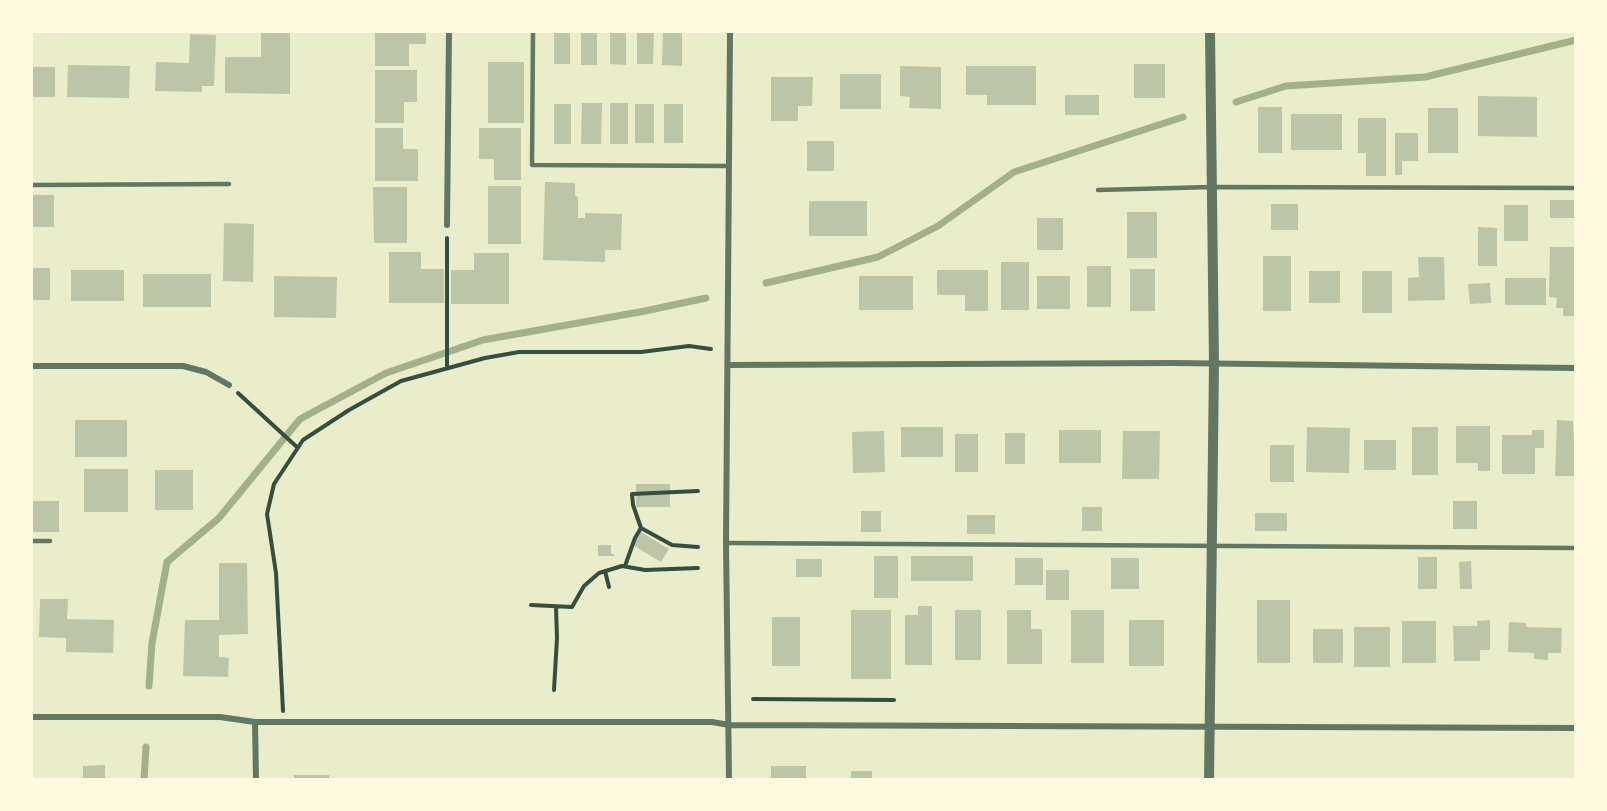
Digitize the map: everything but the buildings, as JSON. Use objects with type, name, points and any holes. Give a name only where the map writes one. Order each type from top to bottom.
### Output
[{"type":"street","points":[[447,225],[449,32]]},
{"type":"street","points":[[729,780],[726,543],[730,32]]},
{"type":"street","points":[[1209,780],[1214,364],[1210,32]]},
{"type":"street","points":[[728,366],[1214,364],[1575,368]]},
{"type":"street","points":[[32,366],[183,366],[206,372],[229,385]]},
{"type":"street","points":[[32,717],[220,717],[255,722],[700,722],[729,725],[1575,728]]},
{"type":"street","points":[[255,722],[256,780]]},
{"type":"lane","points":[[533,32],[532,165],[729,166]]},
{"type":"lane","points":[[32,185],[229,184]]},
{"type":"lane","points":[[1098,189],[1575,188]]},
{"type":"lane","points":[[32,541],[50,541]]},
{"type":"lane","points":[[726,543],[1575,548]]},
{"type":"path","points":[[447,225],[447,368]]},
{"type":"path","points":[[284,721],[276,573],[267,514],[274,483],[303,440],[401,381],[485,357],[519,352],[641,352],[690,346],[711,349]]},
{"type":"path","points":[[229,385],[298,448]]},
{"type":"path","points":[[698,492],[632,494],[633,505],[641,528],[672,545],[698,547]]},
{"type":"path","points":[[625,566],[641,528]]},
{"type":"path","points":[[531,605],[572,607],[584,586],[599,573],[625,566],[645,570],[698,567]]},
{"type":"path","points":[[605,571],[609,587]]},
{"type":"path","points":[[554,690],[556,607]]},
{"type":"path","points":[[753,699],[894,700]]},
{"type":"waterway","points":[[1236,102],[1286,86],[1425,77],[1576,40]]},
{"type":"waterway","points":[[766,283],[878,257],[938,226],[1014,172],[1183,117]]},
{"type":"waterway","points":[[149,686],[152,643],[167,562],[219,518],[300,419],[386,373],[483,340],[706,298]]},
{"type":"waterway","points":[[144,780],[146,747]]}]
